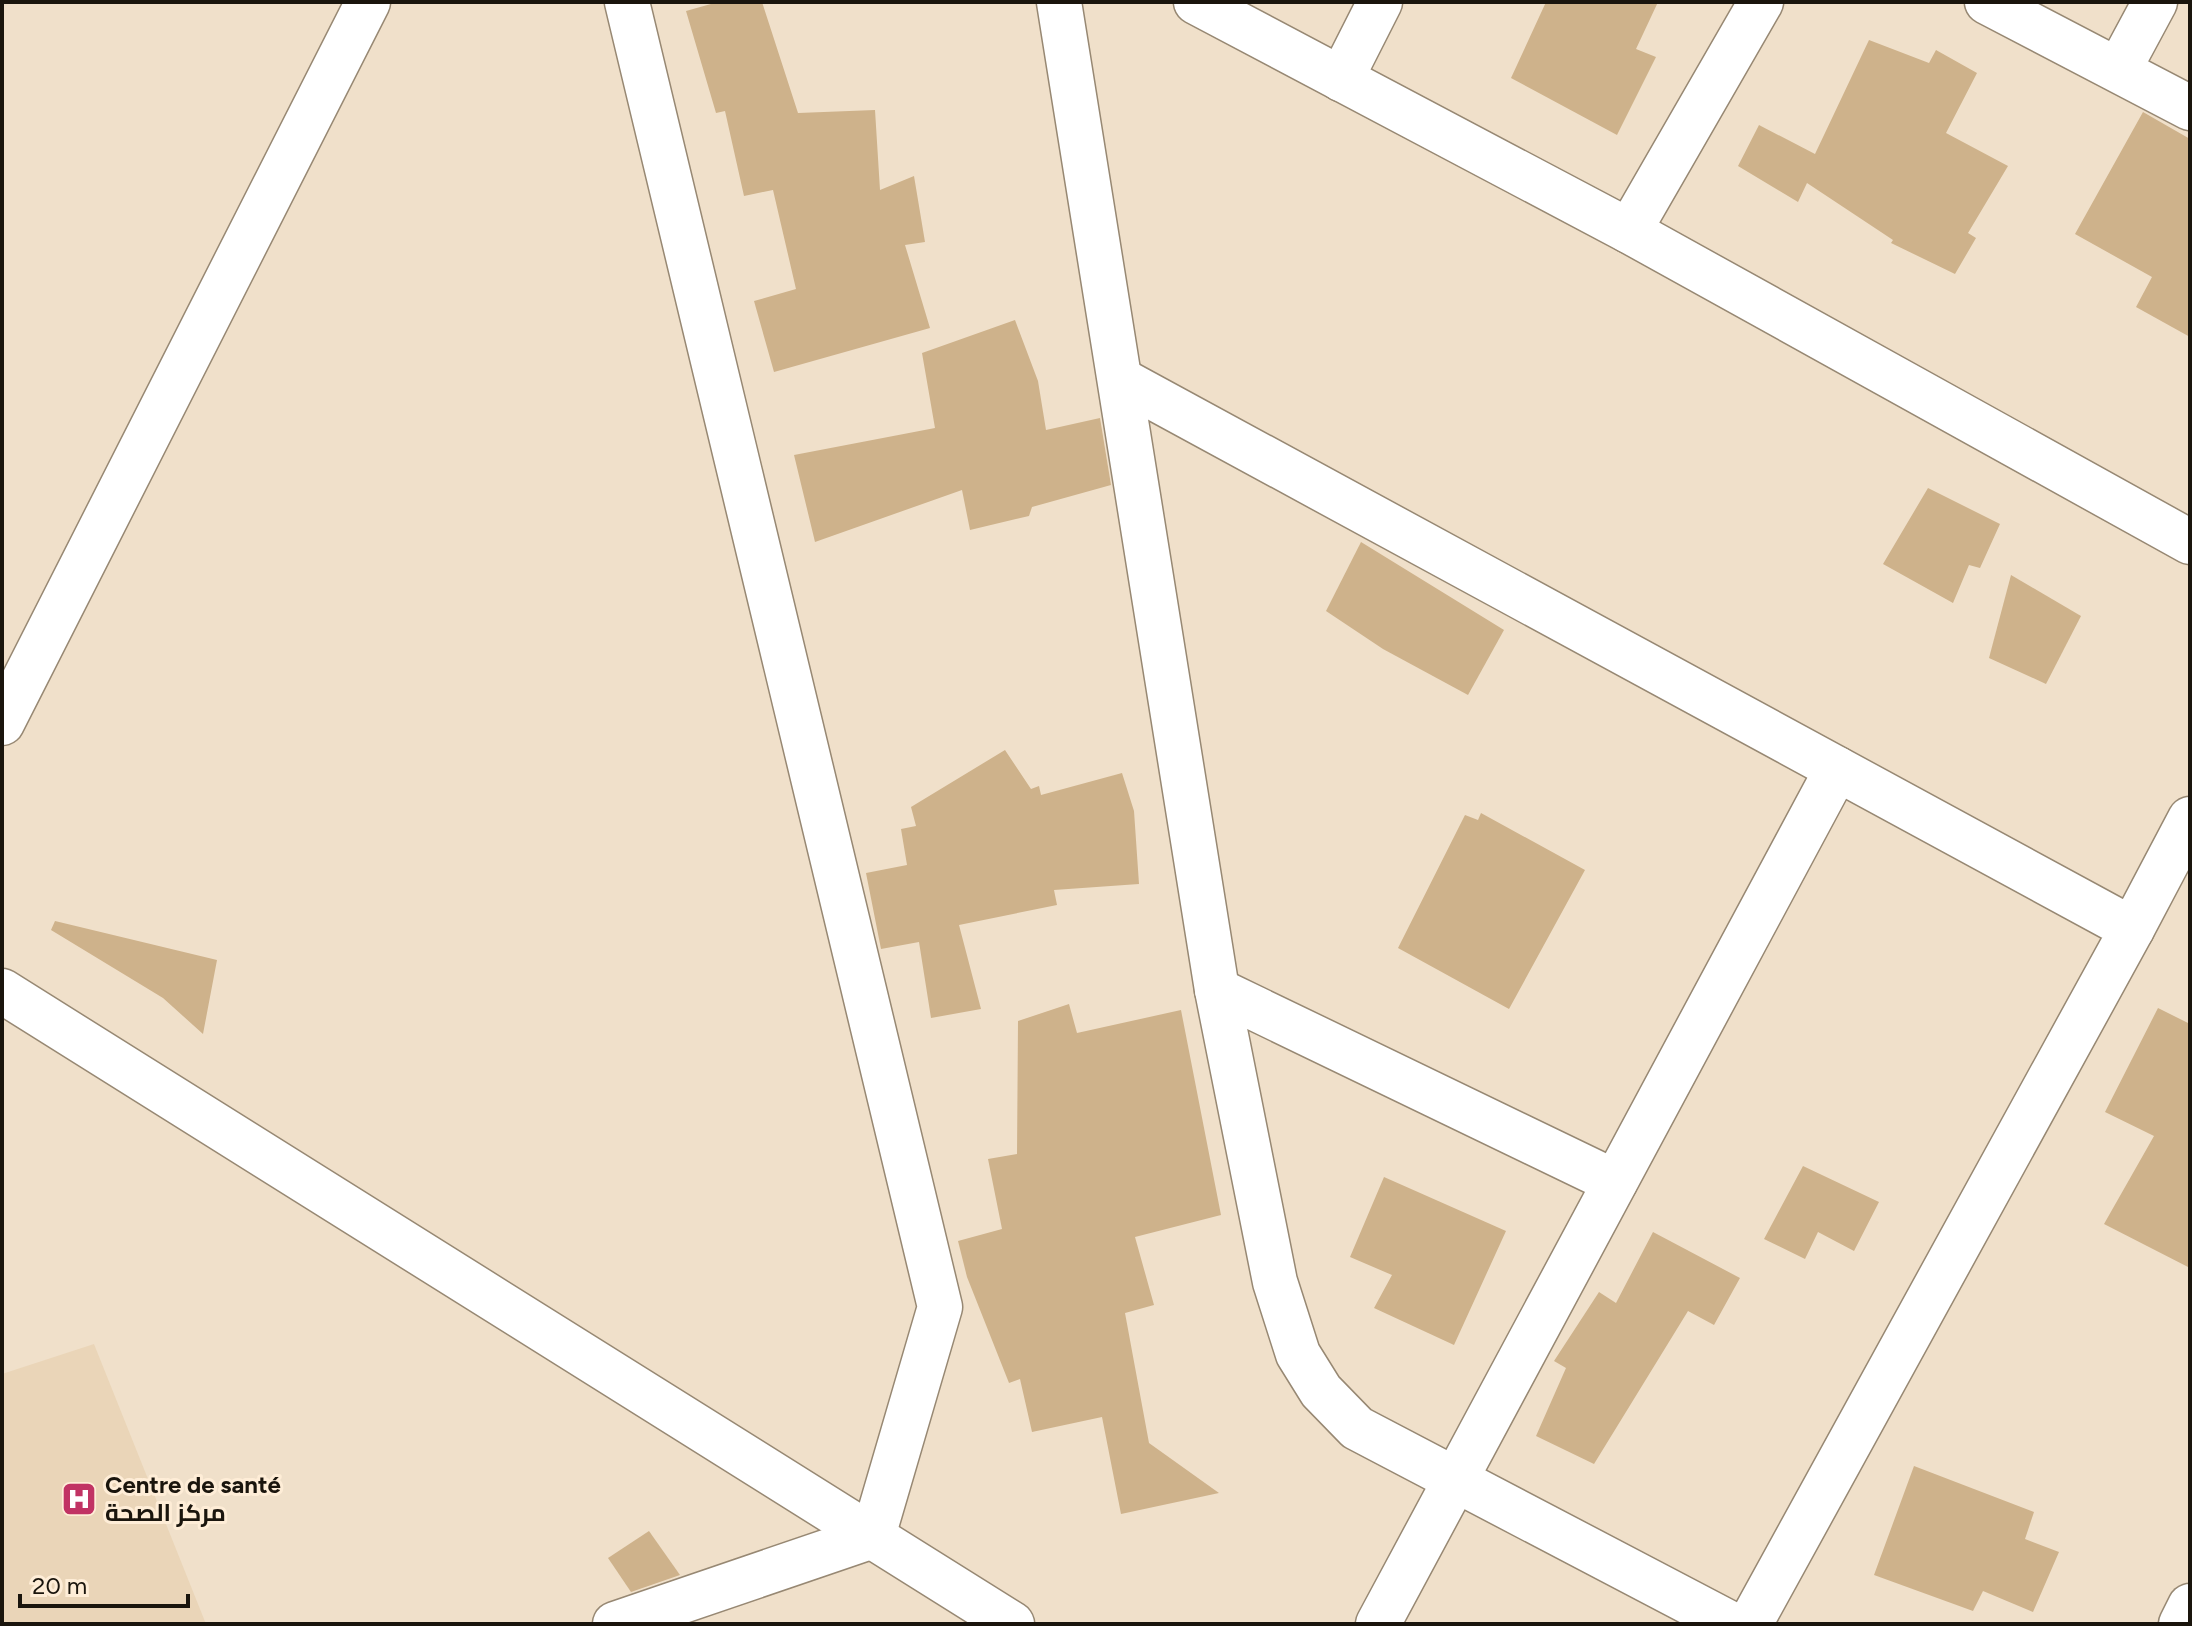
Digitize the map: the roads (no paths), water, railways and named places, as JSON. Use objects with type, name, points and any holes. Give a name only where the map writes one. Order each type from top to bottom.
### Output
[{"type":"street","points":[[2,723],[368,2]]},
{"type":"street","points":[[627,2],[940,1307],[873,1536]]},
{"type":"street","points":[[1059,2],[1123,381],[1217,990],[1275,1282],[1298,1354],[1321,1391],[1357,1428],[1731,1624]]},
{"type":"street","points":[[1196,2],[1629,231],[2190,542]]},
{"type":"street","points":[[1341,79],[1380,2]]},
{"type":"street","points":[[1629,231],[1761,2]]},
{"type":"street","points":[[1987,2],[2190,108]]},
{"type":"street","points":[[2119,69],[2155,2]]},
{"type":"street","points":[[1123,381],[2132,929]]},
{"type":"street","points":[[1378,1624],[1837,769]]},
{"type":"street","points":[[1750,1624],[2190,819]]},
{"type":"street","points":[[1217,990],[1615,1182]]},
{"type":"street","points":[[2,991],[1012,1624]]},
{"type":"street","points":[[615,1624],[873,1536]]},
{"type":"street","points":[[2181,1624],[2190,1606]]},
{"type":"place","name":"Centre de santé مركز الصحة","points":[[79,1499]]}]
